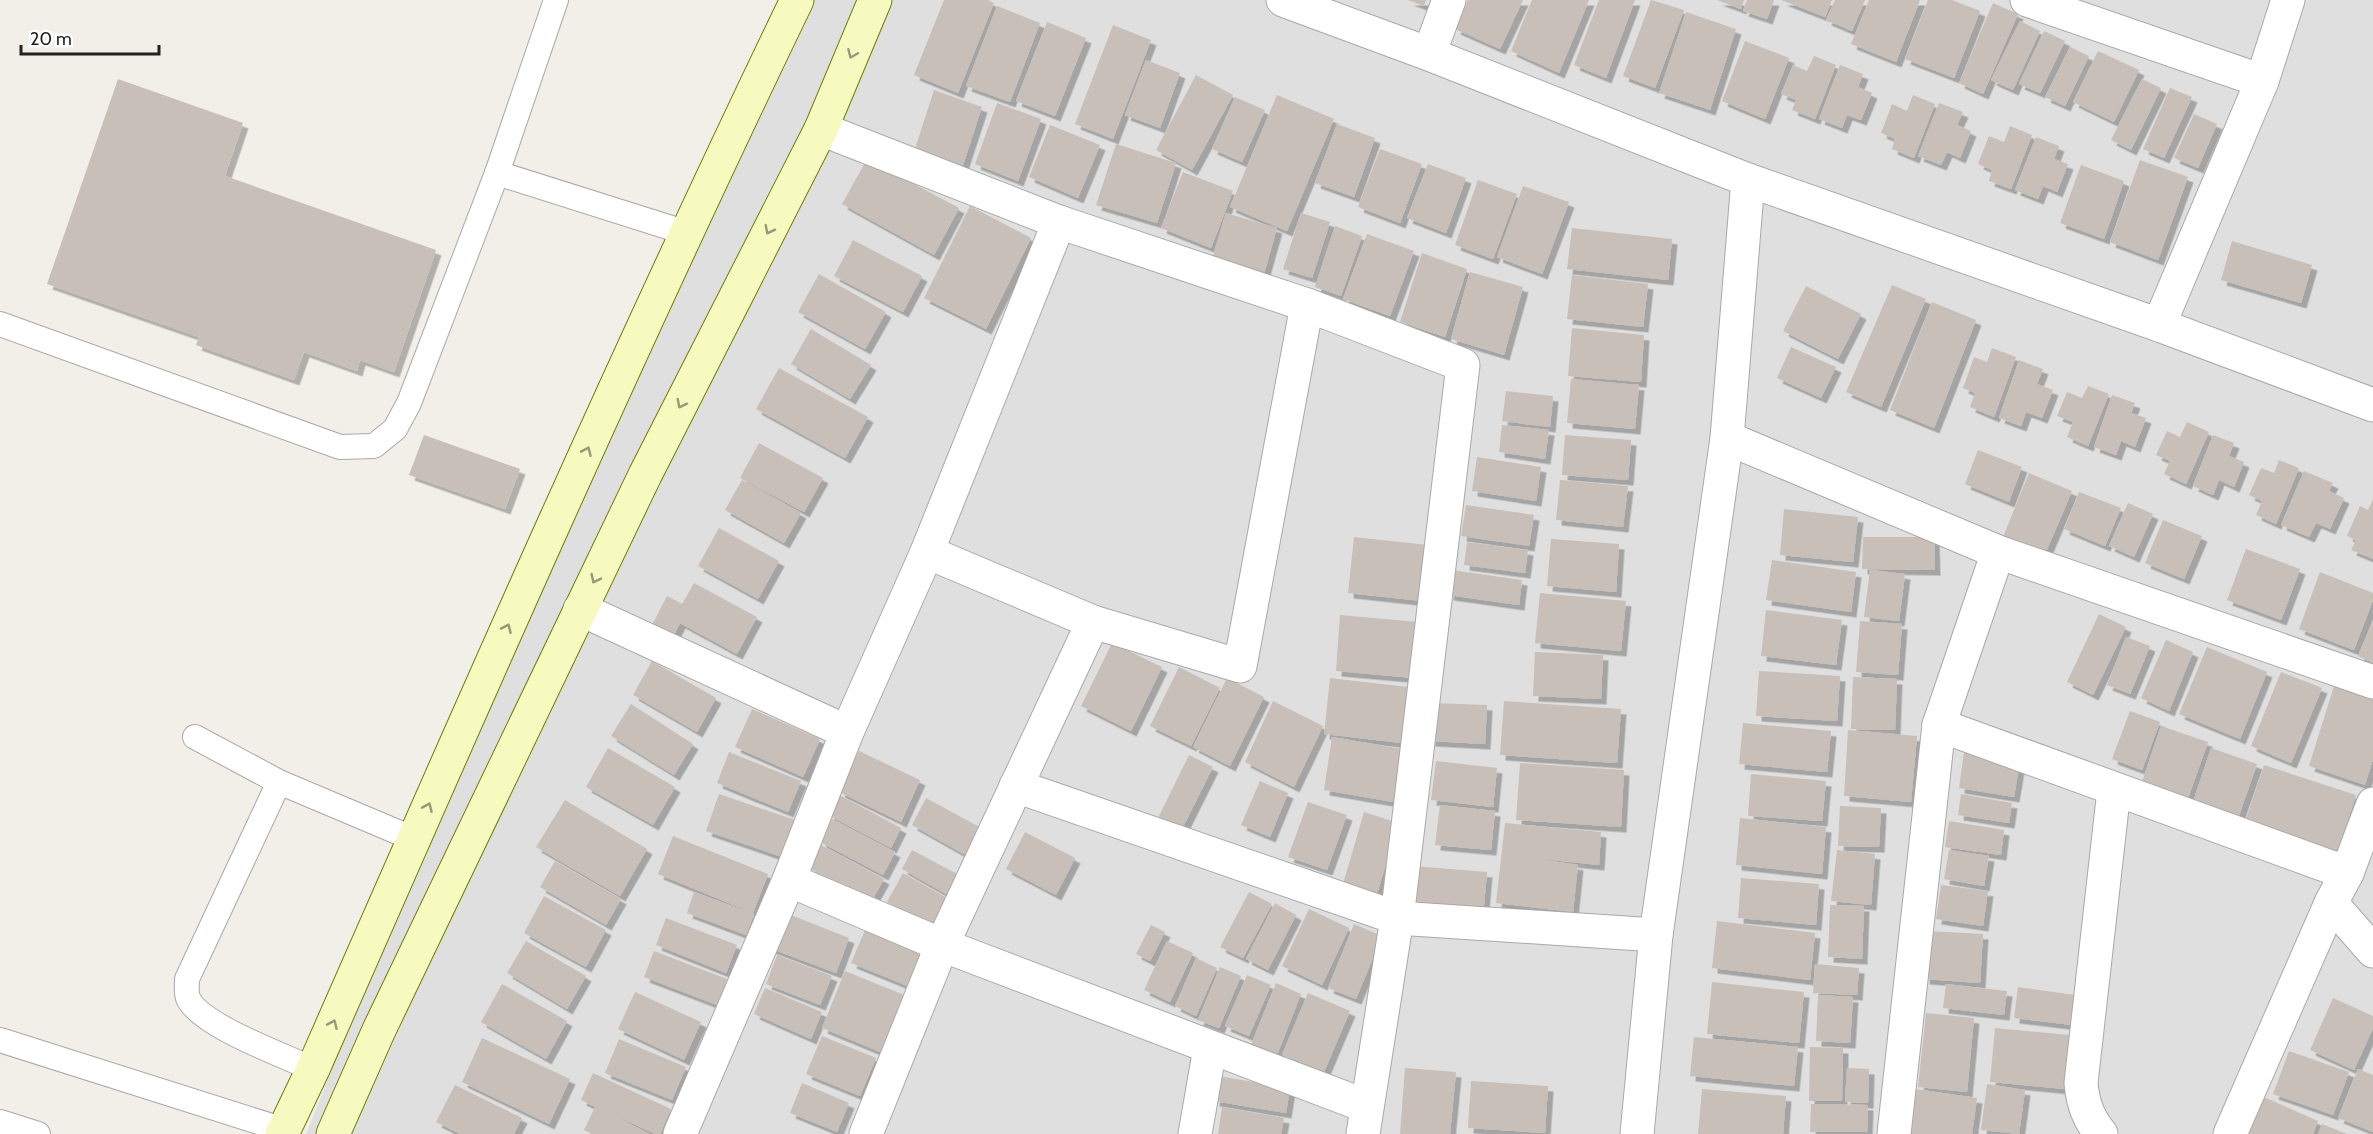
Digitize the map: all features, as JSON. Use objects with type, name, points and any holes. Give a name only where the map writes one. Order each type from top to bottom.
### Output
[{"type":"street","points":[[283,1132],[687,233],[797,0]]},
{"type":"street","points":[[333,1134],[379,1030],[580,609],[650,465],[821,129],[875,0]]},
{"type":"street","points":[[1283,0],[1429,54],[1748,180],[2159,325],[2373,405]]},
{"type":"street","points":[[1429,54],[1449,0]]},
{"type":"street","points":[[2027,0],[2098,12],[2262,81]]},
{"type":"street","points":[[2159,325],[2262,81],[2288,0]]},
{"type":"street","points":[[789,880],[942,945],[1210,1048],[1364,1120],[1397,918],[1463,365],[1307,305],[1059,222],[821,129]]},
{"type":"street","points":[[1636,1134],[1656,934],[1726,438],[1748,180]]},
{"type":"street","points":[[680,1134],[789,880],[847,732],[927,552],[1059,222]]},
{"type":"street","points":[[927,552],[1093,622],[1240,666],[1307,305]]},
{"type":"street","points":[[1726,438],[1998,552],[2373,682]]},
{"type":"street","points":[[1894,1134],[1939,725],[1998,552]]},
{"type":"street","points":[[580,609],[847,732]]},
{"type":"street","points":[[866,1134],[942,945],[1093,622]]},
{"type":"street","points":[[1939,725],[2347,873]]},
{"type":"street","points":[[1016,786],[1397,918],[1656,934]]},
{"type":"street","points":[[2102,1134],[2091,1121],[2084,1106],[2081,1083],[2114,790]]},
{"type":"street","points":[[2230,1134],[2331,903],[2347,873],[2373,804]]},
{"type":"street","points":[[2331,903],[2373,951]]},
{"type":"street","points":[[1195,1134],[1210,1048]]},
{"type":"lane","points":[[0,324],[340,447],[374,446],[395,429],[409,403],[497,173],[556,0]]},
{"type":"lane","points":[[497,173],[687,233]]},
{"type":"lane","points":[[195,737],[279,782],[414,839]]},
{"type":"lane","points":[[279,782],[187,980],[187,997],[198,1012],[217,1024],[313,1069]]},
{"type":"lane","points":[[0,1040],[283,1132]]},
{"type":"lane","points":[[0,1122],[38,1134]]},
{"type":"shaded area","points":[[807,0],[2373,0],[2373,1134],[306,1134],[541,552]]},
{"type":"building","points":[[944,0],[988,0],[994,3],[958,93],[914,75]]},
{"type":"building","points":[[1408,0],[1426,0],[1424,6]]},
{"type":"building","points":[[1468,0],[1523,0],[1500,49],[1455,29]]},
{"type":"building","points":[[1532,0],[1589,0],[1559,73],[1511,51]]},
{"type":"building","points":[[1599,0],[1635,0],[1606,78],[1574,65]]},
{"type":"building","points":[[1651,0],[1684,10],[1655,88],[1623,76]]},
{"type":"building","points":[[1717,0],[1744,0],[1741,9]]},
{"type":"building","points":[[1747,0],[1774,0],[1767,19],[1743,11]]},
{"type":"building","points":[[1781,0],[1832,0],[1825,17]]},
{"type":"building","points":[[1835,0],[1865,0],[1852,31],[1826,20]]},
{"type":"building","points":[[1869,0],[1920,0],[1896,62],[1851,44]]},
{"type":"building","points":[[1928,0],[1952,0],[1980,11],[1954,78],[1905,59]]},
{"type":"building","points":[[1993,3],[2018,14],[1983,94],[1959,83]]},
{"type":"building","points":[[997,6],[1040,23],[1010,102],[966,86]]},
{"type":"building","points":[[1686,12],[1736,29],[1710,110],[1659,93]]},
{"type":"building","points":[[2020,21],[2040,31],[2013,90],[1991,80]]},
{"type":"building","points":[[1047,22],[1086,38],[1055,116],[1016,101]]},
{"type":"building","points":[[1113,25],[1151,40],[1113,139],[1075,124]]},
{"type":"building","points":[[2044,31],[2065,41],[2040,93],[2019,84]]},
{"type":"building","points":[[1745,41],[1789,58],[1765,119],[1722,101]]},
{"type":"building","points":[[2070,47],[2089,56],[2065,106],[2045,97]]},
{"type":"building","points":[[2098,51],[2139,70],[2114,122],[2073,102]]},
{"type":"building","points":[[1814,56],[1836,65],[1815,119],[1792,110],[1796,100],[1781,94],[1793,65],[1807,71]]},
{"type":"building","points":[[1146,60],[1180,73],[1160,128],[1125,115]]},
{"type":"building","points":[[1840,65],[1863,74],[1858,87],[1872,93],[1861,120],[1847,115],[1842,128],[1819,119]]},
{"type":"building","points":[[1196,75],[1233,95],[1192,170],[1156,150]]},
{"type":"building","points":[[118,79],[243,123],[225,176],[436,250],[394,372],[360,360],[357,371],[304,352],[294,380],[196,345],[199,337],[47,284]]},
{"type":"building","points":[[2142,79],[2161,88],[2131,150],[2111,140]]},
{"type":"building","points":[[2170,88],[2192,97],[2164,158],[2143,149]]},
{"type":"building","points":[[934,90],[982,107],[960,174],[912,158]]},
{"type":"building","points":[[1277,95],[1334,119],[1287,231],[1230,207]]},
{"type":"building","points":[[1913,95],[1935,104],[1914,158],[1892,149],[1895,139],[1881,133],[1892,104],[1907,111]]},
{"type":"building","points":[[1235,97],[1265,110],[1242,162],[1212,149]]},
{"type":"building","points":[[997,103],[1041,119],[1018,181],[975,164]]},
{"type":"building","points":[[1939,103],[1963,112],[1957,125],[1971,131],[1960,158],[1947,152],[1941,165],[1918,156]]},
{"type":"building","points":[[2194,114],[2217,124],[2198,168],[2174,158]]},
{"type":"building","points":[[1337,124],[1375,138],[1354,197],[1315,183]]},
{"type":"building","points":[[1050,125],[1100,145],[1078,198],[1029,177]]},
{"type":"building","points":[[2010,126],[2032,135],[2011,189],[1989,181],[1992,170],[1978,164],[1989,136],[2004,142]]},
{"type":"building","points":[[2036,137],[2059,146],[2054,159],[2068,164],[2057,192],[2043,186],[2038,199],[2015,190]]},
{"type":"building","points":[[1116,144],[1176,163],[1157,223],[1096,205]]},
{"type":"building","points":[[1380,149],[1422,164],[1400,223],[1358,207]]},
{"type":"building","points":[[867,159],[959,208],[934,255],[842,204]]},
{"type":"building","points":[[2140,160],[2188,177],[2158,260],[2110,242]]},
{"type":"building","points":[[1428,164],[1466,178],[1446,233],[1407,218]]},
{"type":"building","points":[[2081,165],[2124,181],[2104,239],[2060,223]]},
{"type":"building","points":[[1183,172],[1233,191],[1211,248],[1161,228]]},
{"type":"building","points":[[1478,180],[1517,194],[1493,259],[1455,245]]},
{"type":"building","points":[[1523,186],[1569,202],[1542,274],[1497,257]]},
{"type":"building","points":[[970,206],[1031,238],[986,329],[924,298]]},
{"type":"building","points":[[1226,213],[1277,228],[1264,274],[1212,259]]},
{"type":"building","points":[[1301,213],[1330,222],[1312,278],[1283,269]]},
{"type":"building","points":[[1335,226],[1362,236],[1341,296],[1315,287]]},
{"type":"building","points":[[1572,228],[1672,239],[1668,280],[1567,269]]},
{"type":"building","points":[[1367,234],[1414,251],[1390,316],[1343,299]]},
{"type":"building","points":[[853,240],[922,276],[903,312],[834,276]]},
{"type":"building","points":[[2232,241],[2312,265],[2301,303],[2221,280]]},
{"type":"building","points":[[1422,253],[1467,269],[1445,337],[1400,322]]},
{"type":"building","points":[[1470,272],[1523,287],[1504,355],[1451,339]]},
{"type":"building","points":[[819,274],[886,312],[865,349],[798,312]]},
{"type":"building","points":[[1572,275],[1648,284],[1643,327],[1567,319]]},
{"type":"building","points":[[1892,285],[1926,299],[1881,407],[1846,392]]},
{"type":"building","points":[[1806,286],[1861,314],[1838,359],[1783,331]]},
{"type":"building","points":[[1932,302],[1976,320],[1934,428],[1890,410]]},
{"type":"building","points":[[1572,328],[1644,335],[1641,382],[1568,376]]},
{"type":"building","points":[[811,329],[871,365],[850,399],[791,364]]},
{"type":"building","points":[[1791,347],[1836,367],[1821,398],[1777,378]]},
{"type":"building","points":[[1992,348],[2016,357],[1994,417],[1970,407],[1975,393],[1963,388],[1974,357],[1987,362]]},
{"type":"building","points":[[2019,360],[2043,369],[2037,384],[2053,390],[2042,418],[2026,412],[2021,426],[1999,418]]},
{"type":"building","points":[[779,368],[868,417],[845,458],[756,409]]},
{"type":"building","points":[[1571,379],[1639,385],[1635,429],[1567,423]]},
{"type":"building","points":[[2088,386],[2109,394],[2088,446],[2067,437],[2073,422],[2057,416],[2067,392],[2082,398]]},
{"type":"building","points":[[1506,391],[1553,396],[1550,427],[1502,421]]},
{"type":"building","points":[[2112,395],[2135,403],[2131,413],[2146,418],[2135,447],[2121,441],[2116,455],[2094,447]]},
{"type":"building","points":[[2187,422],[2209,432],[2186,484],[2164,474],[2170,461],[2156,455],[2167,431],[2180,437]]},
{"type":"building","points":[[1502,425],[1549,430],[1545,459],[1499,452]]},
{"type":"building","points":[[424,435],[520,469],[505,509],[409,475]]},
{"type":"building","points":[[1565,435],[1631,440],[1628,480],[1562,475]]},
{"type":"building","points":[[2213,435],[2234,443],[2229,456],[2244,462],[2234,487],[2219,480],[2213,495],[2193,486]]},
{"type":"building","points":[[759,443],[823,478],[804,512],[740,478]]},
{"type":"building","points":[[1978,450],[2022,467],[2009,502],[1965,484]]},
{"type":"building","points":[[1477,457],[1541,467],[1536,501],[1472,491]]},
{"type":"building","points":[[2279,460],[2299,468],[2276,524],[2256,515],[2262,501],[2249,495],[2261,468],[2274,473]]},
{"type":"building","points":[[2304,471],[2333,483],[2329,491],[2344,498],[2330,529],[2316,523],[2309,537],[2281,525]]},
{"type":"building","points":[[2029,473],[2072,491],[2043,559],[2001,542]]},
{"type":"building","points":[[742,480],[801,513],[784,543],[725,510]]},
{"type":"building","points":[[1560,480],[1628,486],[1623,527],[1556,520]]},
{"type":"building","points":[[2079,492],[2121,508],[2105,546],[2064,529]]},
{"type":"building","points":[[2373,499],[2373,559],[2351,550],[2356,540],[2347,536],[2360,506],[2368,510]]},
{"type":"building","points":[[2128,503],[2153,514],[2134,557],[2109,546]]},
{"type":"building","points":[[1466,505],[1534,515],[1529,546],[1461,536]]},
{"type":"building","points":[[1784,509],[1858,517],[1853,562],[1780,555]]},
{"type":"building","points":[[2163,520],[2202,536],[2184,579],[2145,563]]},
{"type":"building","points":[[719,528],[779,561],[758,599],[698,566]]},
{"type":"building","points":[[1354,537],[1428,545],[1422,601],[1348,593]]},
{"type":"building","points":[[1863,537],[1934,537],[1935,570],[1862,569]]},
{"type":"building","points":[[1551,539],[1619,544],[1616,592],[1547,586]]},
{"type":"building","points":[[1467,542],[1528,550],[1525,573],[1464,565]]},
{"type":"building","points":[[2246,549],[2300,569],[2281,620],[2227,600]]},
{"type":"building","points":[[1772,560],[1856,572],[1851,612],[1766,600]]},
{"type":"building","points":[[1451,570],[1522,580],[1519,605],[1448,595]]},
{"type":"building","points":[[1870,570],[1905,574],[1899,621],[1864,617]]},
{"type":"building","points":[[2320,572],[2373,593],[2373,600],[2354,650],[2299,629]]},
{"type":"building","points":[[694,583],[757,617],[737,654],[680,623],[673,637],[652,625],[667,596],[682,604]]},
{"type":"building","points":[[1540,593],[1626,601],[1621,651],[1535,643]]},
{"type":"building","points":[[1766,610],[1842,620],[1836,665],[1761,656]]},
{"type":"building","points":[[2099,614],[2126,627],[2093,695],[2067,682]]},
{"type":"building","points":[[1340,615],[1418,622],[1414,678],[1336,671]]},
{"type":"building","points":[[1860,621],[1902,624],[1898,675],[1856,672]]},
{"type":"building","points":[[2373,621],[2373,663],[2358,656]]},
{"type":"building","points":[[2126,637],[2150,646],[2130,694],[2107,685]]},
{"type":"building","points":[[2166,640],[2193,652],[2169,711],[2141,698]]},
{"type":"building","points":[[1112,643],[1162,667],[1131,731],[1081,706]]},
{"type":"building","points":[[2207,647],[2267,672],[2240,739],[2179,714]]},
{"type":"building","points":[[1535,652],[1603,655],[1601,699],[1533,696]]},
{"type":"building","points":[[652,661],[716,698],[697,732],[633,695]]},
{"type":"building","points":[[1179,667],[1220,688],[1191,746],[1150,726]]},
{"type":"building","points":[[1759,671],[1840,676],[1837,721],[1756,716]]},
{"type":"building","points":[[2281,672],[2322,688],[2291,763],[2251,746]]},
{"type":"building","points":[[1853,677],[1897,679],[1895,730],[1851,729]]},
{"type":"building","points":[[1227,678],[1264,697],[1230,766],[1193,747]]},
{"type":"building","points":[[1330,678],[1408,687],[1402,743],[1324,734]]},
{"type":"building","points":[[2334,686],[2373,698],[2373,759],[2365,785],[2309,766]]},
{"type":"building","points":[[1273,701],[1323,726],[1294,787],[1245,762]]},
{"type":"building","points":[[1504,701],[1621,709],[1617,763],[1500,755]]},
{"type":"building","points":[[1431,703],[1487,705],[1485,744],[1430,741]]},
{"type":"building","points":[[631,704],[693,744],[674,775],[611,736]]},
{"type":"building","points":[[752,709],[820,739],[803,777],[735,747]]},
{"type":"building","points":[[2130,711],[2160,722],[2142,770],[2112,759]]},
{"type":"building","points":[[1743,723],[1831,731],[1827,772],[1739,764]]},
{"type":"building","points":[[2161,726],[2208,742],[2185,807],[2139,791]]},
{"type":"building","points":[[1848,730],[1917,736],[1911,802],[1844,796]]},
{"type":"building","points":[[1332,737],[1408,750],[1399,803],[1324,790]]},
{"type":"building","points":[[608,748],[675,787],[653,825],[586,787]]},
{"type":"building","points":[[2211,748],[2257,764],[2235,827],[2190,811]]},
{"type":"building","points":[[859,751],[920,780],[901,822],[839,792]]},
{"type":"building","points":[[729,752],[801,781],[788,812],[717,783]]},
{"type":"building","points":[[1964,752],[2020,761],[2014,797],[1959,788]]},
{"type":"building","points":[[1189,755],[1213,767],[1181,831],[1157,820]]},
{"type":"building","points":[[1436,761],[1497,768],[1493,807],[1431,800]]},
{"type":"building","points":[[1520,763],[1624,770],[1621,827],[1516,820]]},
{"type":"building","points":[[2264,765],[2356,795],[2336,858],[2243,828]]},
{"type":"building","points":[[1751,774],[1826,781],[1822,821],[1748,816]]},
{"type":"building","points":[[1260,781],[1288,793],[1270,837],[1241,825]]},
{"type":"building","points":[[719,794],[795,820],[782,857],[706,831]]},
{"type":"building","points":[[1961,794],[2012,803],[2009,823],[1958,815]]},
{"type":"building","points":[[839,795],[901,828],[891,848],[828,815]]},
{"type":"building","points":[[926,798],[985,830],[969,857],[912,825]]},
{"type":"building","points":[[565,800],[647,849],[620,896],[536,847]]},
{"type":"building","points":[[1308,802],[1347,815],[1327,870],[1288,857]]},
{"type":"building","points":[[1440,805],[1495,811],[1491,850],[1435,845]]},
{"type":"building","points":[[1840,806],[1881,808],[1879,847],[1838,846]]},
{"type":"building","points":[[1364,812],[1398,823],[1377,894],[1343,884]]},
{"type":"building","points":[[1740,818],[1826,827],[1822,874],[1736,865]]},
{"type":"building","points":[[832,819],[895,852],[883,875],[820,842]]},
{"type":"building","points":[[1949,821],[2004,830],[2001,855],[1945,847]]},
{"type":"building","points":[[1505,823],[1601,832],[1599,865],[1532,858],[1578,865],[1573,912],[1496,903]]},
{"type":"building","points":[[1025,832],[1075,858],[1056,895],[1006,869]]},
{"type":"building","points":[[673,836],[768,874],[753,913],[658,874]]},
{"type":"building","points":[[821,845],[884,879],[871,902],[809,868]]},
{"type":"building","points":[[912,850],[957,874],[946,894],[902,869]]},
{"type":"building","points":[[1837,850],[1875,854],[1871,905],[1831,901]]},
{"type":"building","points":[[1949,850],[1989,856],[1984,886],[1944,879]]},
{"type":"building","points":[[555,861],[621,899],[606,925],[540,887]]},
{"type":"building","points":[[1413,866],[1487,872],[1483,916],[1409,909]]},
{"type":"building","points":[[903,873],[947,898],[931,927],[887,902]]},
{"type":"building","points":[[1741,878],[1819,884],[1816,925],[1738,918]]},
{"type":"building","points":[[1941,885],[1988,891],[1983,926],[1936,919]]},
{"type":"building","points":[[694,892],[754,914],[746,935],[687,913]]},
{"type":"building","points":[[1249,892],[1272,904],[1243,958],[1220,947]]},
{"type":"building","points":[[544,896],[606,930],[586,967],[524,933]]},
{"type":"building","points":[[1275,903],[1296,915],[1268,970],[1246,959]]},
{"type":"building","points":[[1830,905],[1864,906],[1862,959],[1828,957]]},
{"type":"building","points":[[1309,909],[1349,928],[1322,985],[1282,966]]},
{"type":"building","points":[[778,910],[849,938],[836,973],[764,946]]},
{"type":"building","points":[[666,918],[737,945],[726,973],[656,945]]},
{"type":"building","points":[[1717,921],[1815,933],[1810,980],[1712,968]]},
{"type":"building","points":[[1354,924],[1382,936],[1356,999],[1328,988]]},
{"type":"building","points":[[1151,925],[1165,932],[1150,961],[1136,954]]},
{"type":"building","points":[[866,928],[924,951],[910,987],[851,963]]},
{"type":"building","points":[[1927,931],[1983,934],[1980,983],[1924,979]]},
{"type":"building","points":[[526,941],[586,976],[567,1009],[507,973]]},
{"type":"building","points":[[1167,941],[1193,953],[1170,1002],[1144,990]]},
{"type":"building","points":[[654,951],[727,979],[717,1005],[644,977]]},
{"type":"building","points":[[777,955],[832,976],[820,1005],[766,984]]},
{"type":"building","points":[[1196,958],[1217,968],[1196,1016],[1175,1006]]},
{"type":"building","points":[[1815,964],[1859,968],[1857,995],[1813,993]]},
{"type":"building","points":[[1220,967],[1241,976],[1219,1028],[1198,1020]]},
{"type":"building","points":[[845,971],[909,997],[885,1054],[822,1028]]},
{"type":"building","points":[[1247,975],[1271,985],[1249,1036],[1225,1026]]},
{"type":"building","points":[[1712,982],[1804,992],[1799,1043],[1707,1034]]},
{"type":"building","points":[[1276,983],[1301,994],[1277,1055],[1251,1045]]},
{"type":"building","points":[[502,984],[567,1021],[546,1059],[481,1022]]},
{"type":"building","points":[[1946,984],[2007,991],[2004,1015],[1943,1008]]},
{"type":"building","points":[[2018,987],[2075,995],[2072,1025],[2014,1018]]},
{"type":"building","points":[[765,988],[822,1012],[811,1039],[754,1014]]},
{"type":"building","points":[[635,992],[701,1022],[684,1060],[618,1029]]},
{"type":"building","points":[[1308,993],[1350,1011],[1324,1072],[1282,1055]]},
{"type":"building","points":[[1818,995],[1853,997],[1850,1043],[1816,1041]]},
{"type":"building","points":[[2333,998],[2373,1016],[2373,1028],[2354,1070],[2310,1050]]},
{"type":"building","points":[[1926,1013],[1974,1018],[1967,1092],[1918,1087]]},
{"type":"building","points":[[1995,1028],[2069,1035],[2065,1089],[1990,1082]]},
{"type":"building","points":[[822,1036],[876,1058],[860,1096],[806,1074]]},
{"type":"building","points":[[1694,1037],[1798,1047],[1794,1086],[1690,1076]]},
{"type":"building","points":[[482,1038],[570,1079],[549,1124],[462,1082]]},
{"type":"building","points":[[619,1039],[686,1067],[672,1100],[605,1073]]},
{"type":"building","points":[[1810,1047],[1843,1048],[1842,1101],[1809,1101]]},
{"type":"building","points":[[2289,1051],[2349,1072],[2333,1115],[2273,1094]]},
{"type":"building","points":[[1405,1068],[1456,1072],[1450,1134],[1400,1134]]},
{"type":"building","points":[[1847,1068],[1869,1069],[1868,1103],[1845,1102]]},
{"type":"building","points":[[2358,1069],[2373,1075],[2373,1132],[2338,1118]]},
{"type":"building","points":[[593,1073],[671,1109],[660,1134],[655,1134],[604,1110],[649,1134],[592,1134],[584,1130],[595,1107],[581,1100]]},
{"type":"building","points":[[1218,1076],[1290,1088],[1286,1113],[1214,1101]]},
{"type":"building","points":[[1471,1081],[1548,1086],[1545,1133],[1468,1128]]},
{"type":"building","points":[[802,1083],[849,1103],[837,1132],[790,1113]]},
{"type":"building","points":[[1987,1084],[2025,1090],[2019,1134],[1981,1130]]},
{"type":"building","points":[[455,1085],[522,1118],[514,1134],[460,1134],[436,1122]]},
{"type":"building","points":[[1908,1088],[1977,1098],[1972,1134],[1902,1134]]},
{"type":"building","points":[[1702,1089],[1786,1096],[1783,1134],[1698,1134]]},
{"type":"building","points":[[2264,1097],[2318,1121],[2313,1134],[2249,1134]]},
{"type":"building","points":[[1811,1104],[1868,1105],[1867,1132],[1810,1132]]},
{"type":"building","points":[[1222,1107],[1284,1118],[1281,1134],[1218,1134]]},
{"type":"building","points":[[2322,1124],[2347,1134],[2318,1134]]}]
